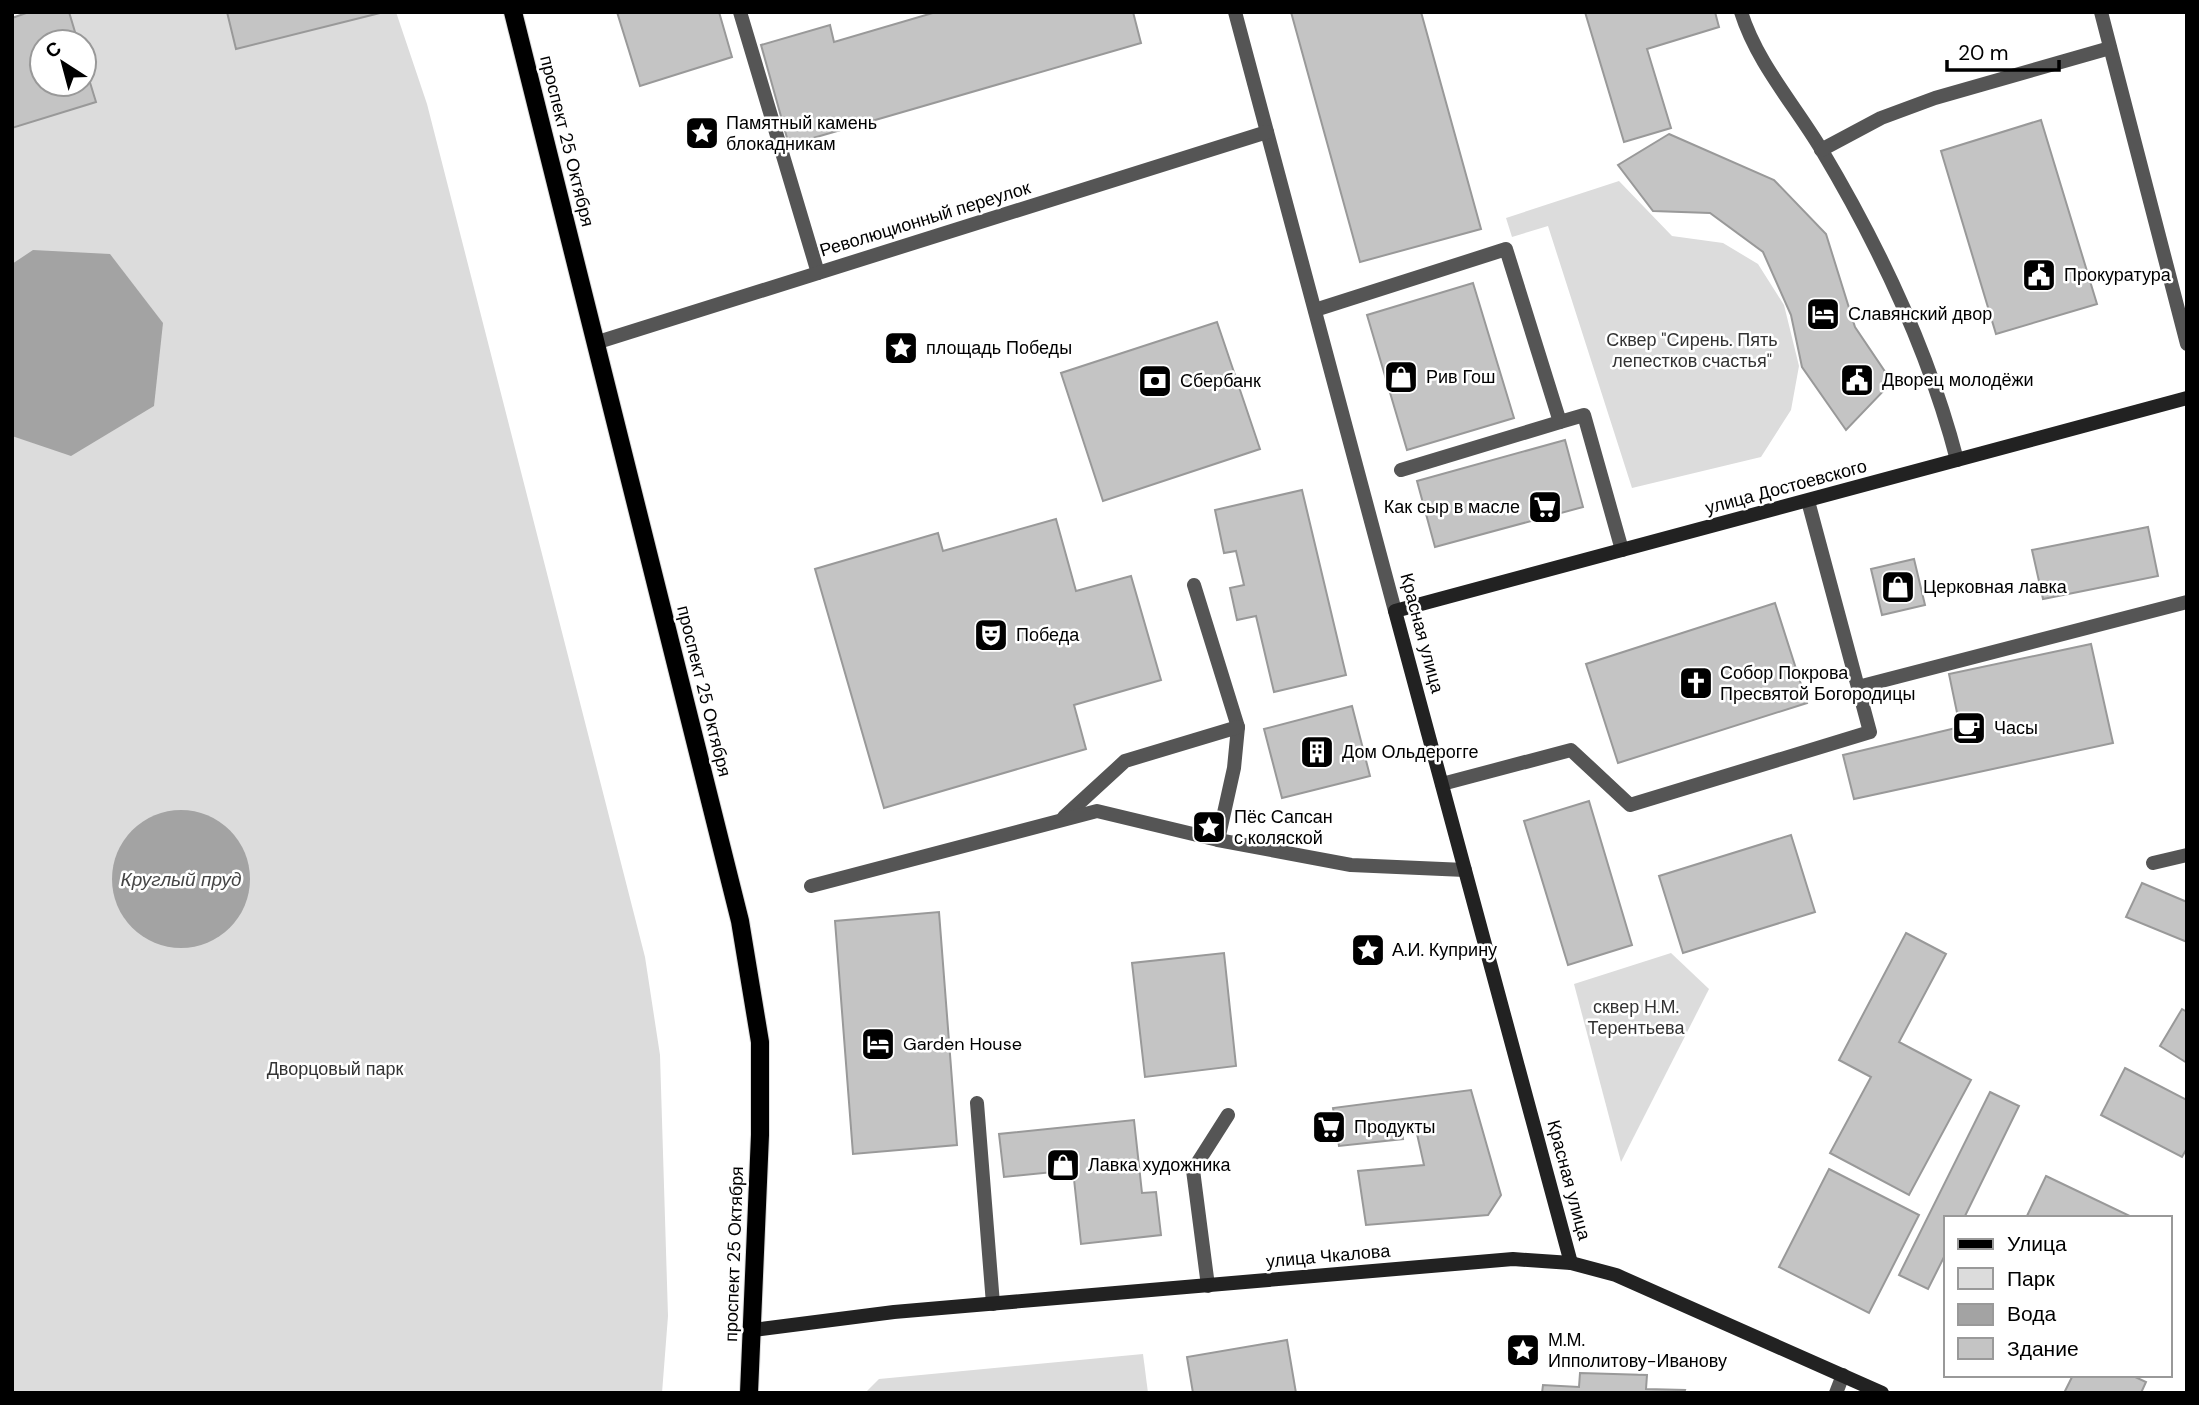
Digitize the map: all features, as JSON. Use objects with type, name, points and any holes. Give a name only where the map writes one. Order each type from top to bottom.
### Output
[{"type":"main road","name":"проспект 25 Октября","points":[[513,12],[740,921],[755,1000],[760,1042],[760,1108],[749,1393]]},
{"type":"street","points":[[740,12],[818,273]]},
{"type":"street","name":"Красная улица","points":[[1235,12],[1571,1263]]},
{"type":"street","points":[[1741,12],[1754,45],[1821,149],[1858,216],[1932,375],[1957,460]]},
{"type":"street","points":[[2101,12],[2187,344]]},
{"type":"street","points":[[1821,149],[1881,118],[1935,98],[2110,48]]},
{"type":"street","name":"Революционный переулок","points":[[595,343],[1267,132]]},
{"type":"street","points":[[1315,310],[1506,250],[1560,422]]},
{"type":"street","name":"улица Достоевского","points":[[1395,611],[2187,398]]},
{"type":"street","points":[[1401,470],[1584,415],[1622,550]]},
{"type":"street","points":[[1442,784],[1571,750],[1630,806],[1870,732],[1808,501]]},
{"type":"street","points":[[1194,585],[1238,727],[1234,768],[1218,840]]},
{"type":"street","points":[[1858,687],[2187,602]]},
{"type":"street","points":[[1063,818],[1125,761],[1238,727]]},
{"type":"street","points":[[811,886],[1097,811],[1218,840],[1352,865],[1465,870]]},
{"type":"street","points":[[2153,863],[2187,855]]},
{"type":"street","points":[[977,1103],[993,1304]]},
{"type":"street","points":[[1208,1286],[1193,1170],[1228,1115]]},
{"type":"street","name":"улица Чкалова","points":[[753,1330],[993,1304],[1513,1259],[1571,1263],[1616,1275],[1882,1393]]},
{"type":"street","points":[[1836,1393],[1843,1375]]},
{"type":"green space","name":"Дворцовый парк","points":[[29,12],[396,12],[427,104],[645,957],[660,1055],[668,1316],[662,1393],[12,1393],[12,18]]},
{"type":"green space","name":"Сквер \"Сирень. Пять лепестков счастья\"","points":[[1619,181],[1672,236],[1723,243],[1758,264],[1784,305],[1799,366],[1791,410],[1761,457],[1632,488],[1548,226],[1512,237],[1506,218]]},
{"type":"green space","name":"сквер Н.М. Терентьева","points":[[1671,953],[1709,989],[1621,1162],[1574,984]]},
{"type":"green space","points":[[1143,1354],[1148,1393],[865,1393],[879,1379]]},
{"type":"water","points":[[33,250],[110,254],[163,323],[154,406],[71,456],[12,436],[12,264]]},
{"type":"water","name":"Круглый пруд","points":[[181,810],[208,815],[230,830],[245,852],[250,879],[245,906],[230,928],[208,943],[181,948],[154,943],[132,928],[117,906],[112,879],[117,852],[132,830],[154,815]]},
{"type":"building","points":[[29,12],[69,12],[74,28],[28,28],[28,98],[95,98],[96,102],[12,128],[12,18]]},
{"type":"building","points":[[227,12],[384,12],[236,49]]},
{"type":"building","points":[[617,12],[719,12],[732,57],[640,86]]},
{"type":"building","points":[[936,12],[1133,12],[1141,43],[789,145],[761,45],[830,25],[834,42]]},
{"type":"building","points":[[1291,12],[1421,12],[1481,229],[1360,262]]},
{"type":"building","points":[[1585,12],[1715,12],[1719,27],[1647,49],[1671,128],[1624,142]]},
{"type":"building","points":[[2041,120],[2097,304],[1996,334],[1941,151]]},
{"type":"building","points":[[1669,134],[1774,180],[1826,234],[1855,327],[1892,382],[1846,430],[1802,367],[1791,315],[1763,252],[1710,213],[1653,211],[1618,165]]},
{"type":"building","points":[[1473,283],[1514,418],[1407,450],[1367,315]]},
{"type":"building","points":[[1217,322],[1260,449],[1103,501],[1061,373]]},
{"type":"building","points":[[1565,440],[1583,507],[1435,547],[1417,481]]},
{"type":"building","points":[[1302,490],[1346,675],[1274,692],[1256,616],[1237,620],[1230,588],[1244,585],[1236,551],[1224,553],[1215,510]]},
{"type":"building","name":"Победа","points":[[1056,519],[1076,591],[1131,576],[1161,680],[1074,705],[1086,749],[884,808],[815,569],[938,533],[943,551]]},
{"type":"building","points":[[2148,527],[2158,576],[2043,599],[2032,550]]},
{"type":"building","name":"Церковная лавка","points":[[1914,559],[1925,605],[1882,615],[1871,569]]},
{"type":"building","name":"Собор Покрова Пресвятой Богородицы","points":[[1775,603],[1807,703],[1618,763],[1586,664]]},
{"type":"building","points":[[2091,644],[2113,743],[1854,799],[1843,755],[1960,727],[1949,674]]},
{"type":"building","name":"Дом Ольдерогге","points":[[1352,706],[1370,776],[1282,798],[1264,729]]},
{"type":"building","points":[[1589,801],[1632,945],[1568,965],[1524,821]]},
{"type":"building","points":[[1791,835],[1815,912],[1683,953],[1659,876]]},
{"type":"building","points":[[2142,883],[2187,902],[2187,942],[2126,917]]},
{"type":"building","points":[[939,912],[957,1145],[853,1154],[835,921]]},
{"type":"building","points":[[1906,933],[1946,954],[1899,1042],[1971,1080],[1909,1195],[1830,1153],[1871,1077],[1839,1060]]},
{"type":"building","points":[[1224,953],[1236,1066],[1145,1077],[1132,963]]},
{"type":"building","points":[[2182,1009],[2187,1012],[2187,1063],[2160,1046]]},
{"type":"building","points":[[2125,1068],[2187,1100],[2187,1148],[2182,1157],[2101,1115]]},
{"type":"building","points":[[1471,1090],[1501,1195],[1488,1215],[1366,1225],[1358,1171],[1424,1165],[1415,1125],[1401,1126],[1403,1139],[1339,1146],[1333,1108]]},
{"type":"building","points":[[1990,1092],[2019,1106],[1965,1216],[1944,1216],[1944,1257],[1928,1289],[1899,1275]]},
{"type":"building","points":[[1134,1120],[1142,1193],[1156,1192],[1161,1235],[1081,1244],[1073,1170],[1004,1177],[999,1134]]},
{"type":"building","points":[[1829,1169],[1919,1215],[1869,1313],[1779,1267]]},
{"type":"building","points":[[2046,1176],[2130,1216],[2027,1216]]},
{"type":"building","points":[[1287,1340],[1296,1393],[1193,1393],[1187,1357]]},
{"type":"building","points":[[1580,1373],[1647,1375],[1646,1389],[1685,1390],[1684,1393],[1542,1393],[1543,1385],[1579,1387]]},
{"type":"building","points":[[2072,1377],[2135,1377],[2146,1382],[2141,1393],[2064,1393]]},
{"type":"place","name":"Памятный камень блокадникам","points":[[702,133]]},
{"type":"place","name":"Прокуратура","points":[[2039,275]]},
{"type":"place","name":"Славянский двор","points":[[1823,314]]},
{"type":"place","name":"площадь Победы","points":[[901,348]]},
{"type":"place","name":"Рив Гош","points":[[1401,377]]},
{"type":"place","name":"Дворец молодёжи","points":[[1857,380]]},
{"type":"place","name":"Сбербанк","points":[[1155,381]]},
{"type":"place","name":"Как сыр в масле","points":[[1545,507]]},
{"type":"place","name":"Церковная лавка","points":[[1898,587]]},
{"type":"place","name":"Победа","points":[[991,635]]},
{"type":"place","name":"Собор Покрова Пресвятой Богородицы","points":[[1696,683]]},
{"type":"place","name":"Часы","points":[[1969,728]]},
{"type":"place","name":"Дом Ольдерогге","points":[[1317,752]]},
{"type":"place","name":"Пёс Сапсан с коляской","points":[[1209,827]]},
{"type":"place","name":"А.И. Куприну","points":[[1368,950]]},
{"type":"place","name":"Garden House","points":[[878,1044]]},
{"type":"place","name":"Продукты","points":[[1329,1127]]},
{"type":"place","name":"Лавка художника","points":[[1063,1165]]},
{"type":"place","name":"М.М. Ипполитову-Иванову","points":[[1523,1350]]}]
